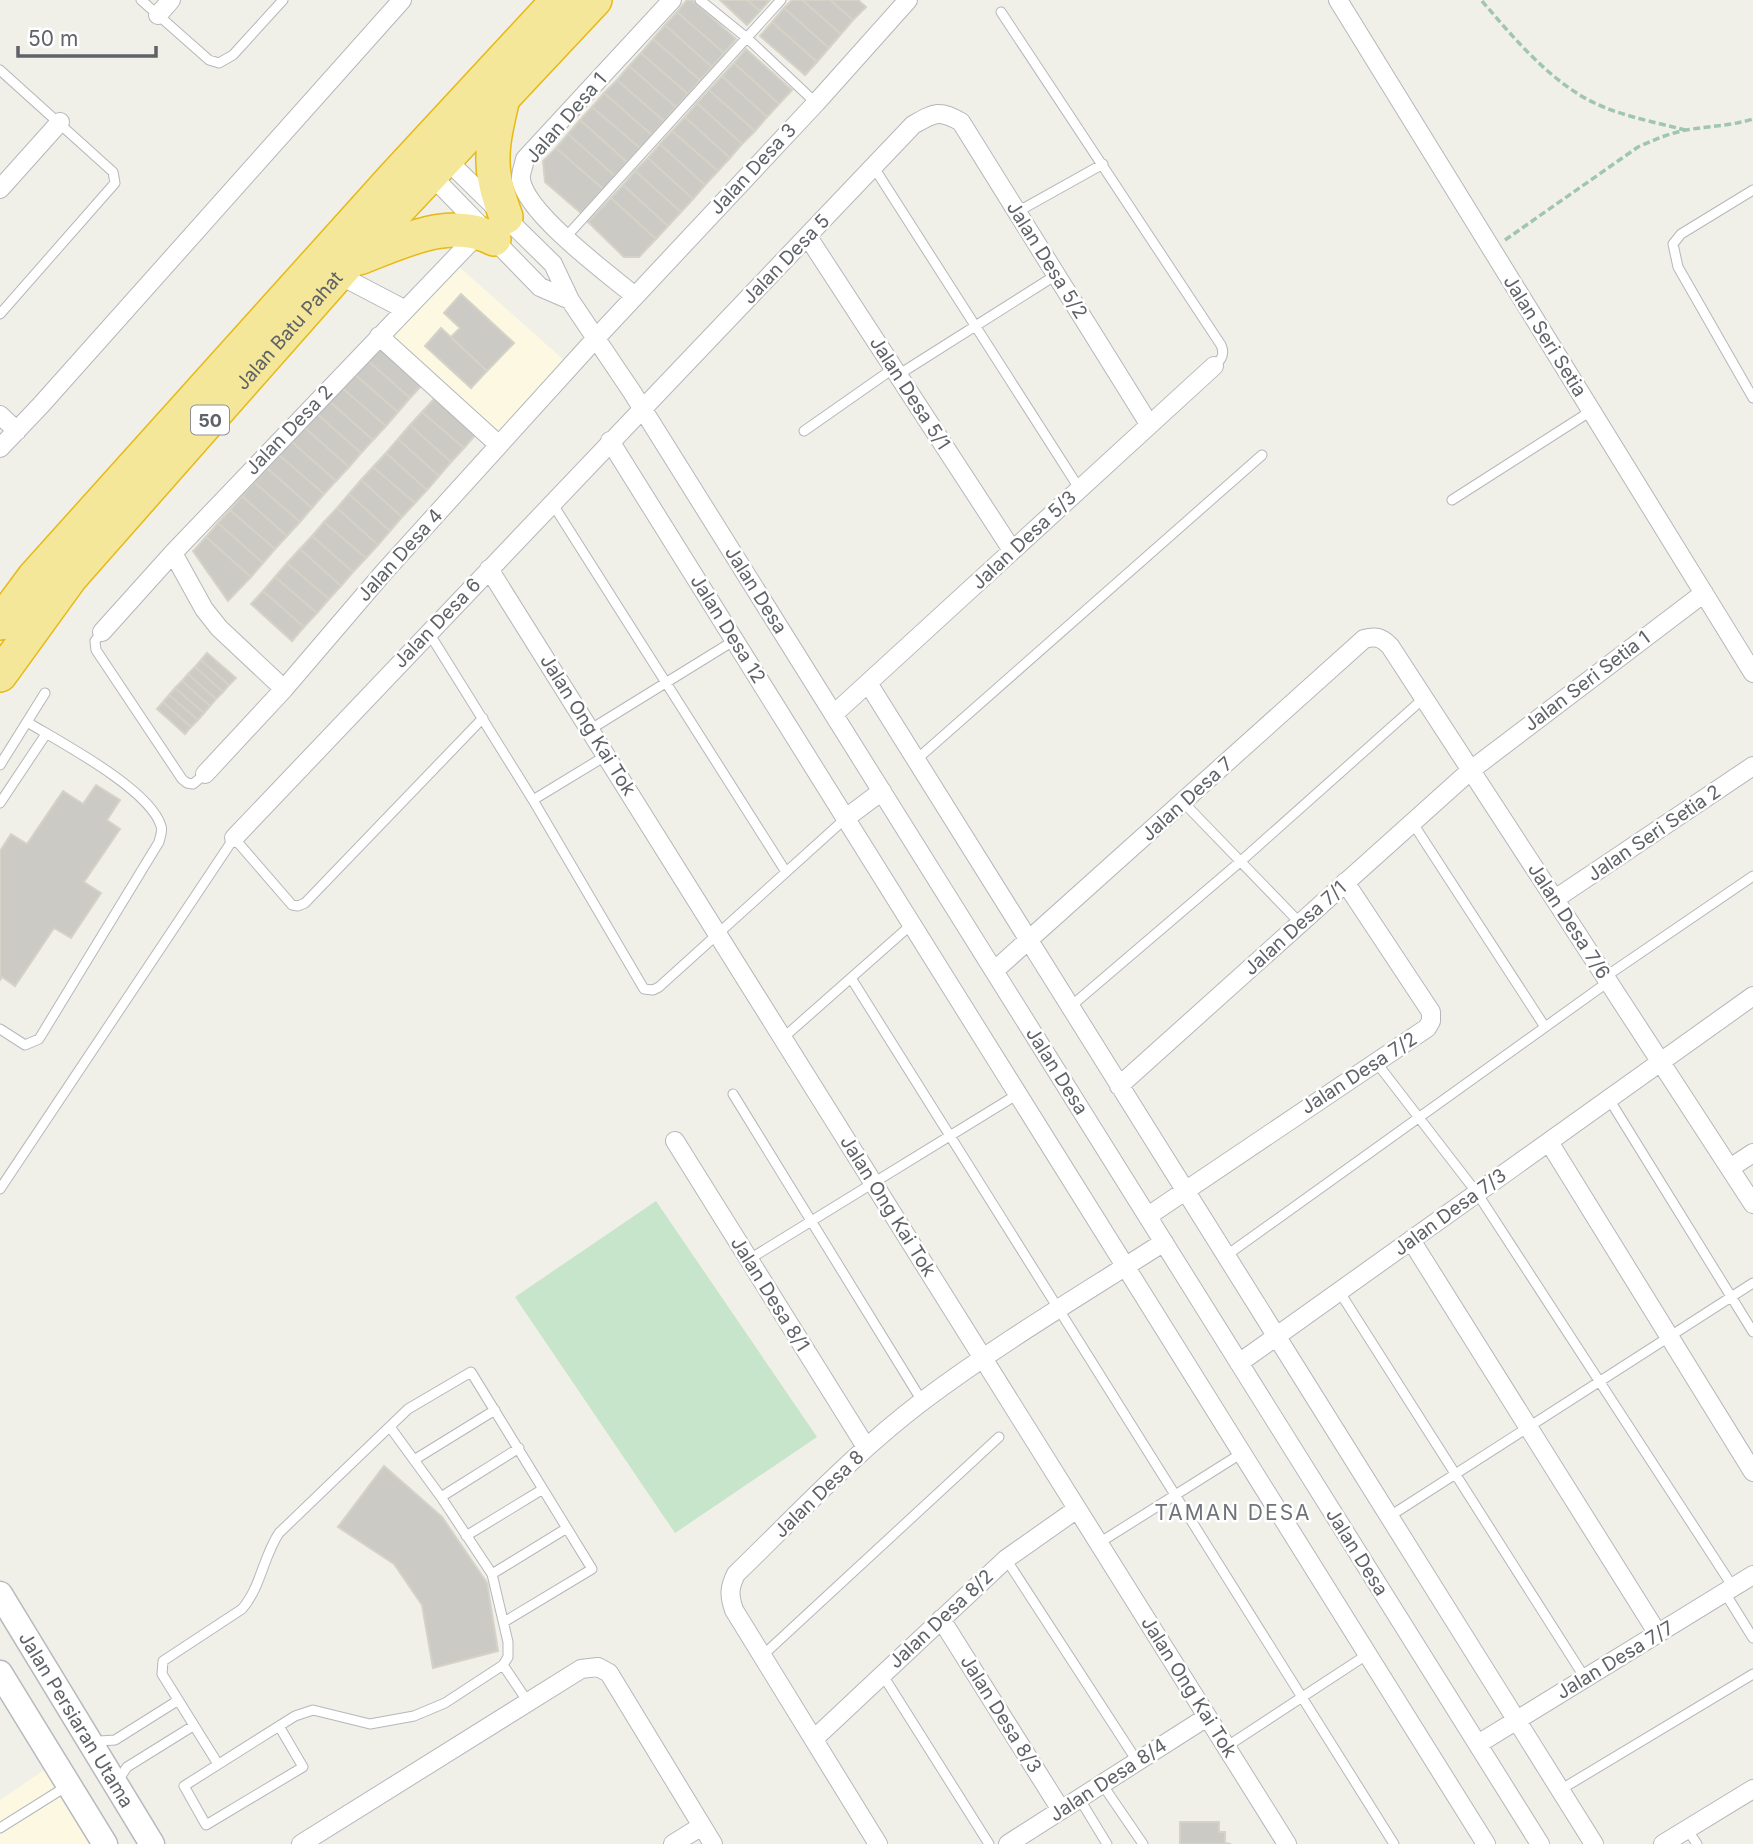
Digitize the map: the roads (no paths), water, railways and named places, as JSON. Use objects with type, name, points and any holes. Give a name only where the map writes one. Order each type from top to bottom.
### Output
[{"type":"highway","name":"Jalan Batu Pahat","points":[[0,675],[71,577],[344,268],[429,158],[558,0]]},
{"type":"highway","name":"Jalan Batu Pahat","points":[[0,623],[34,577],[429,158],[503,98],[595,0]]},
{"type":"highway","points":[[344,268],[423,234],[443,230],[493,229],[493,160],[495,134],[503,98]]},
{"type":"street","points":[[158,15],[172,0]]},
{"type":"street","points":[[0,448],[402,0]]},
{"type":"street","name":"Jalan Desa 1","points":[[635,296],[565,238],[530,201],[521,179],[525,159],[672,0]]},
{"type":"street","name":"Jalan Desa 3","points":[[601,343],[635,296],[816,103],[908,0]]},
{"type":"street","name":"Jalan Seri Setia","points":[[1338,0],[1753,673]]},
{"type":"street","name":"Jalan Desa 5","points":[[642,408],[913,125],[933,113]]},
{"type":"street","name":"Jalan Desa 5/2","points":[[933,113],[946,114],[961,122],[1149,424]]},
{"type":"street","points":[[0,189],[60,122]]},
{"type":"street","name":"Jalan Desa","points":[[429,158],[493,229],[540,287],[570,300]]},
{"type":"street","name":"Jalan Desa","points":[[429,158],[493,229],[553,264],[570,300],[632,391],[1540,1844]]},
{"type":"street","name":"Jalan Desa 2","points":[[102,632],[404,309],[493,229]]},
{"type":"street","name":"Jalan Desa 5/1","points":[[808,237],[1012,550]]},
{"type":"street","points":[[344,268],[404,309]]},
{"type":"street","points":[[379,335],[499,445]]},
{"type":"street","name":"Jalan Desa 4","points":[[205,774],[284,689],[384,572],[499,445],[601,343]]},
{"type":"street","name":"Jalan Desa 5/3","points":[[834,714],[1214,366]]},
{"type":"street","name":"Jalan Desa 6","points":[[234,838],[642,408]]},
{"type":"street","points":[[0,415],[17,431]]},
{"type":"street","name":"Jalan Desa 12","points":[[610,441],[846,818]]},
{"type":"street","points":[[173,553],[204,609],[219,628],[284,689]]},
{"type":"street","name":"Jalan Ong Kai Tok","points":[[489,569],[1287,1844]]},
{"type":"street","name":"Jalan Seri Setia 1","points":[[1471,769],[1704,593]]},
{"type":"street","name":"Jalan Desa 7","points":[[994,971],[1364,639],[1374,636],[1383,639]]},
{"type":"street","name":"Jalan Desa 7/6","points":[[1383,639],[1471,769],[1753,1204]]},
{"type":"street","points":[[868,683],[1594,1844]]},
{"type":"street","name":"Jalan Seri Setia 2","points":[[1555,899],[1753,766]]},
{"type":"street","name":"Jalan Desa 7/1","points":[[1119,1086],[1471,769]]},
{"type":"street","points":[[882,791],[846,818],[1486,1844]]},
{"type":"street","name":"Jalan Desa 7/2","points":[[1148,1216],[1427,1028],[1431,1021],[1431,1012],[1345,882]]},
{"type":"street","name":"Jalan Desa 7/3","points":[[1239,1363],[1753,996]]},
{"type":"street","name":"Jalan Desa 8/1","points":[[675,1141],[866,1447]]},
{"type":"street","points":[[1549,1142],[1753,1472]]},
{"type":"street","points":[[1730,1168],[1753,1153]]},
{"type":"street","points":[[1411,1240],[1658,1634]]},
{"type":"street","name":"Jalan Desa 8","points":[[878,1844],[734,1610],[729,1596],[730,1586],[737,1574],[866,1447],[922,1401],[983,1358],[1164,1242]]},
{"type":"street","name":"Jalan Desa 8/2","points":[[814,1739],[1006,1559],[1077,1510]]},
{"type":"street","name":"Jalan Desa 7/7","points":[[1478,1744],[1753,1575]]},
{"type":"street","name":"Jalan Persiaran Utama","points":[[0,1594],[152,1844]]},
{"type":"street","name":"Jalan Desa 8/3","points":[[941,1619],[1061,1810]]},
{"type":"street","points":[[301,1844],[581,1669],[598,1667],[609,1673],[713,1844]]},
{"type":"street","name":"Jalan Persiaran Utama","points":[[0,1673],[105,1844]]},
{"type":"street","name":"Jalan Desa 8/4","points":[[1008,1844],[1207,1717]]},
{"type":"street","points":[[1663,1844],[1692,1837],[1753,1789]]},
{"type":"street","points":[[673,1844],[702,1826]]},
{"type":"lane","points":[[141,0],[209,60],[219,63],[233,55],[283,0]]},
{"type":"lane","points":[[700,0],[747,38],[816,103]]},
{"type":"lane","points":[[565,238],[781,0]]},
{"type":"lane","points":[[1001,12],[1221,345],[1223,354],[1214,366]]},
{"type":"lane","points":[[0,70],[113,172],[115,183],[0,314]]},
{"type":"lane","points":[[1017,212],[1103,164]]},
{"type":"lane","points":[[873,166],[1079,488]]},
{"type":"lane","points":[[1753,190],[1681,233],[1673,244],[1678,267],[1753,398]]},
{"type":"lane","points":[[804,431],[896,371],[1056,275]]},
{"type":"lane","points":[[1452,500],[1591,411]]},
{"type":"lane","points":[[916,760],[1262,455]]},
{"type":"lane","points":[[552,503],[786,872]]},
{"type":"lane","points":[[102,632],[95,641],[96,650],[182,779],[193,783],[205,774]]},
{"type":"lane","points":[[429,632],[533,800],[644,989],[653,990],[659,987],[846,818]]},
{"type":"lane","points":[[591,729],[735,640]]},
{"type":"lane","points":[[0,765],[45,694]]},
{"type":"lane","points":[[1070,1007],[1241,862],[1424,698]]},
{"type":"lane","points":[[0,1189],[234,838],[292,905],[305,903],[483,718]]},
{"type":"lane","points":[[0,1029],[25,1045],[38,1039],[159,842],[161,834],[161,826],[148,806],[126,784],[27,722]]},
{"type":"lane","points":[[0,803],[46,734]]},
{"type":"lane","points":[[533,800],[607,755]]},
{"type":"lane","points":[[1183,802],[1300,923]]},
{"type":"lane","points":[[1412,822],[1545,1027]]},
{"type":"lane","points":[[1227,1255],[1753,876]]},
{"type":"lane","points":[[783,1038],[912,924]]},
{"type":"lane","points":[[850,978],[1394,1844]]},
{"type":"lane","points":[[1375,1061],[1477,1192],[1729,1590],[1753,1638]]},
{"type":"lane","points":[[733,1094],[922,1401]]},
{"type":"lane","points":[[748,1260],[1018,1094]]},
{"type":"lane","points":[[1609,1098],[1753,1332]]},
{"type":"lane","points":[[1390,1516],[1753,1283]]},
{"type":"lane","points":[[1339,1291],[1585,1678]]},
{"type":"lane","points":[[218,1764],[162,1674],[163,1661],[242,1609],[252,1598],[270,1548],[279,1534],[408,1409],[471,1372],[592,1569],[504,1622]]},
{"type":"lane","points":[[414,1460],[495,1410]]},
{"type":"lane","points":[[279,1726],[303,1767],[206,1825],[184,1786],[218,1764],[295,1716],[313,1710],[370,1724],[414,1716],[445,1703],[503,1665],[508,1657],[508,1642],[492,1574],[390,1427]]},
{"type":"lane","points":[[761,1657],[999,1437]]},
{"type":"lane","points":[[441,1497],[519,1448]]},
{"type":"lane","points":[[1099,1544],[1242,1453]]},
{"type":"lane","points":[[466,1536],[543,1489]]},
{"type":"lane","points":[[492,1574],[567,1528]]},
{"type":"lane","points":[[1006,1559],[1137,1761]]},
{"type":"lane","points":[[1226,1747],[1368,1654]]},
{"type":"lane","points":[[503,1665],[528,1702]]},
{"type":"lane","points":[[881,1674],[989,1844]]},
{"type":"lane","points":[[1560,1790],[1753,1674]]},
{"type":"lane","points":[[86,1735],[100,1741],[115,1740],[177,1701]]},
{"type":"lane","points":[[120,1790],[121,1776],[127,1767],[193,1726]]},
{"type":"lane","points":[[1102,1784],[1143,1844]]},
{"type":"lane","points":[[0,1828],[68,1786]]},
{"type":"lane","points":[[1079,1798],[1107,1844]]},
{"type":"district","name":"TAMAN DESA","points":[[1233,1512]]}]
